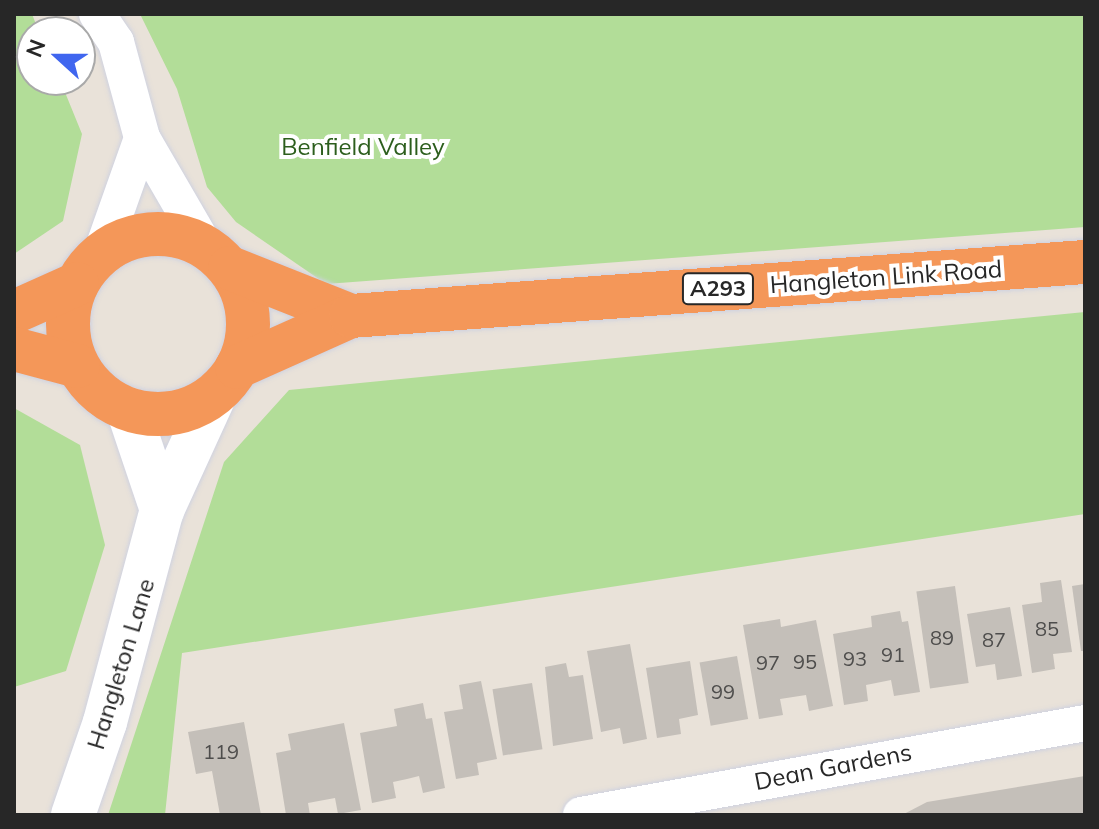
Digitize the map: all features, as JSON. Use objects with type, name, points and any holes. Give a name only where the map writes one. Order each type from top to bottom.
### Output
[{"type":"highway","points":[[14,312],[89,269],[136,236],[170,234],[217,257],[245,299],[248,334],[226,381],[189,409],[158,414],[128,409],[99,393],[78,366],[69,325],[89,269]]},
{"type":"highway","name":"Hangleton Link Road","points":[[217,257],[351,316]]},
{"type":"highway","name":"Hangleton Link Road","points":[[226,381],[351,316],[1085,262]]},
{"type":"highway","points":[[14,349],[78,366]]},
{"type":"street","points":[[97,14],[116,42],[142,138],[217,257]]},
{"type":"street","points":[[89,269],[142,138]]},
{"type":"street","name":"Hangleton Lane","points":[[73,815],[105,722],[162,510],[226,381]]},
{"type":"street","points":[[128,409],[162,510]]},
{"type":"street","name":"Dean Gardens","points":[[581,815],[1085,723]]},
{"type":"green space","points":[[14,14],[32,14],[16,16],[16,96],[67,96],[82,134],[63,221],[14,254]]},
{"type":"green space","name":"Benfield Valley","points":[[140,14],[1085,14],[1085,227],[326,284],[236,222],[207,187],[177,89]]},
{"type":"green space","points":[[1085,312],[1085,514],[182,653],[165,815],[108,815],[224,462],[289,390]]},
{"type":"green space","points":[[14,408],[80,445],[105,545],[66,671],[14,687]]},
{"type":"building","points":[[1061,580],[1072,652],[1053,654],[1055,669],[1032,673],[1022,605],[1042,602],[1040,583]]},
{"type":"building","points":[[1085,584],[1085,651],[1081,651],[1072,586]]},
{"type":"building","points":[[955,586],[969,683],[930,688],[916,591]]},
{"type":"building","points":[[1010,607],[1022,676],[997,680],[995,664],[976,667],[967,614]]},
{"type":"building","points":[[900,611],[902,622],[908,621],[920,692],[894,696],[891,680],[866,685],[868,701],[844,705],[833,634],[872,627],[871,616]]},
{"type":"building","points":[[780,619],[781,627],[816,620],[833,706],[809,711],[806,695],[780,699],[783,715],[759,719],[743,625]]},
{"type":"building","points":[[630,644],[647,739],[623,744],[620,728],[601,732],[587,651]]},
{"type":"building","points":[[737,656],[748,719],[711,726],[700,663]]},
{"type":"building","points":[[690,661],[698,715],[679,719],[681,734],[657,738],[646,668]]},
{"type":"building","points":[[566,663],[569,677],[583,675],[593,739],[553,746],[545,667]]},
{"type":"building","points":[[481,681],[497,759],[477,763],[479,775],[456,779],[444,712],[463,709],[459,685]]},
{"type":"building","points":[[532,683],[542,749],[503,755],[492,689]]},
{"type":"building","points":[[423,703],[426,719],[432,718],[445,788],[423,793],[419,776],[393,782],[396,798],[372,803],[360,733],[397,726],[394,709]]},
{"type":"building","points":[[244,722],[261,815],[220,815],[212,771],[196,774],[188,732]]},
{"type":"building","points":[[344,723],[361,810],[338,814],[335,798],[308,803],[310,815],[286,815],[276,753],[291,750],[288,734]]},
{"type":"building","points":[[1085,776],[1085,815],[902,815],[927,802]]}]
